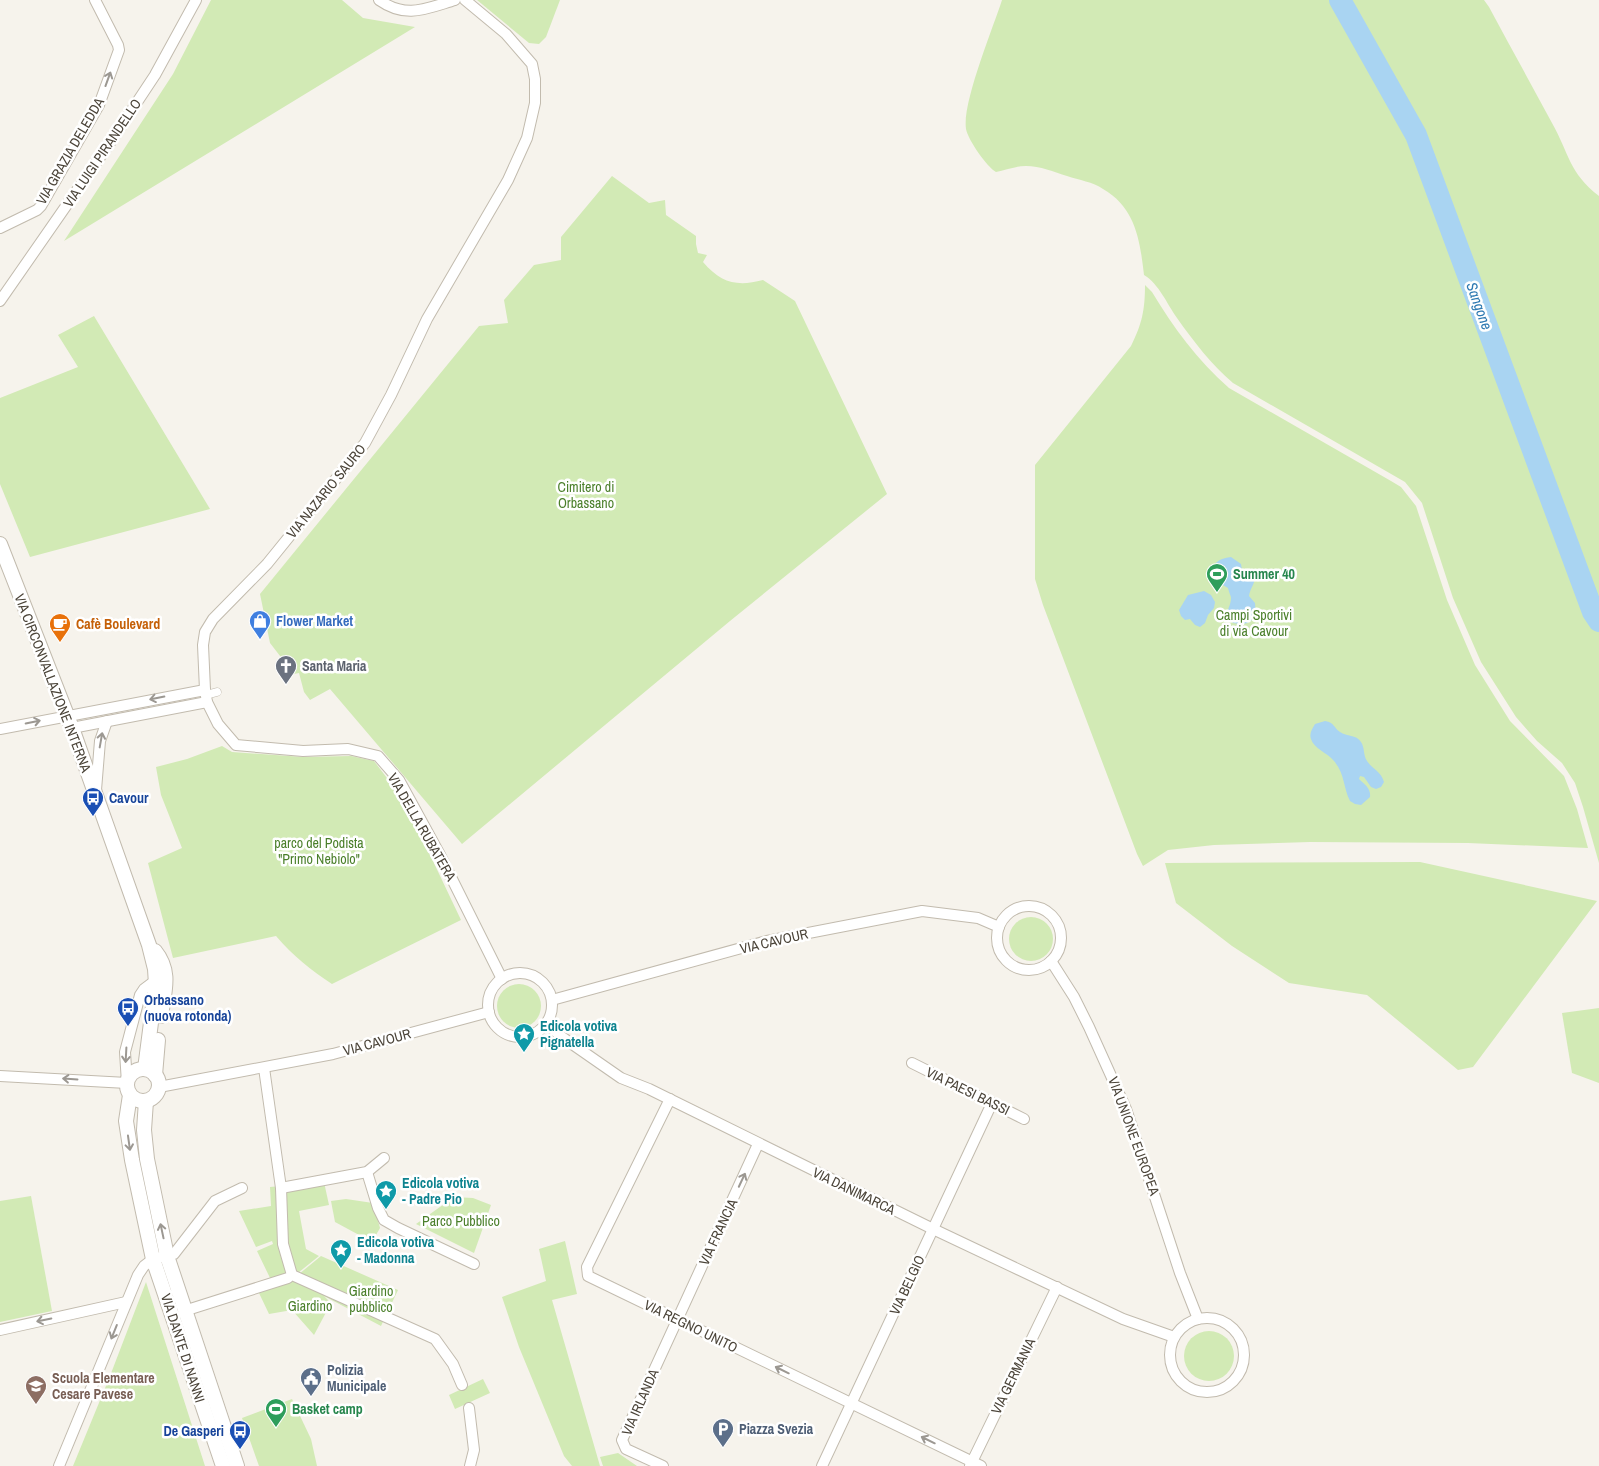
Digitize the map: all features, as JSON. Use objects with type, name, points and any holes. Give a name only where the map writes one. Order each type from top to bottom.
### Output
[{"type":"street","name":"VIA GRAZIA DELEDDA","points":[[0,228],[37,210],[41,206],[99,105],[119,50],[118,44],[95,0]]},
{"type":"street","name":"VIA LUIGI PIRANDELLO","points":[[0,301],[120,130],[155,75],[196,0]]},
{"type":"street","points":[[378,0],[388,7],[404,12],[424,9],[454,0]]},
{"type":"street","name":"VIA NAZARIO SAURO","points":[[206,696],[205,632],[214,619],[268,564],[365,443],[427,319],[508,180],[527,138],[535,104],[535,79],[532,64],[506,34],[465,0]]},
{"type":"street","name":"VIA CIRCONVALLAZIONE INTERNA","points":[[0,544],[96,794],[149,945],[156,980],[153,1077]]},
{"type":"street","points":[[0,729],[69,722],[107,721],[217,692]]},
{"type":"street","points":[[69,722],[206,696]]},
{"type":"street","name":"VIA DELLA RUBATERA","points":[[206,696],[218,724],[236,745],[303,751],[348,749],[378,756],[399,780],[440,855],[502,979]]},
{"type":"street","name":"VIA CIRCONVALLAZIONE INTERNA","points":[[96,794],[100,741],[107,721]]},
{"type":"street","points":[[1023,906],[1034,906],[1044,909],[1055,919],[1061,933],[1061,944],[1058,954],[1051,961],[1042,967],[1032,970],[1021,969],[1012,965],[999,948],[997,937],[999,927],[1004,918],[1013,910],[1023,906]]},
{"type":"street","name":"VIA CAVOUR","points":[[552,1000],[767,941],[922,912],[978,918],[999,927]]},
{"type":"street","points":[[0,1076],[128,1089],[138,1101],[146,1101],[155,1096],[153,1077],[167,977],[161,958],[149,945]]},
{"type":"street","name":"VIA UNIONE EUROPEA","points":[[1051,961],[1074,997],[1126,1109],[1180,1274],[1198,1319]]},
{"type":"street","points":[[522,973],[542,981],[548,989],[552,1000],[552,1008],[547,1024],[540,1031],[530,1036],[510,1035],[500,1030],[493,1022],[489,1012],[490,994],[495,985],[512,974],[522,973]]},
{"type":"street","name":"VIA DANTE DI NANNI","points":[[156,980],[144,989],[140,996],[125,1052],[128,1089],[126,1120],[130,1150],[153,1259],[223,1466]]},
{"type":"street","name":"VIA CAVOUR","points":[[153,1077],[264,1068],[333,1054],[489,1012]]},
{"type":"street","name":"VIA DANIMARCA","points":[[547,1024],[562,1037],[621,1078],[1123,1319],[1174,1337]]},
{"type":"street","name":"VIA PAESI BASSI","points":[[912,1063],[1024,1119]]},
{"type":"street","points":[[264,1068],[281,1188],[283,1244],[292,1275],[435,1339],[453,1364],[462,1385]]},
{"type":"street","points":[[128,1089],[133,1072],[153,1077]]},
{"type":"street","name":"VIA REGNO UNITO","points":[[670,1100],[587,1267],[588,1276],[974,1464]]},
{"type":"street","name":"VIA DANTE DI NANNI","points":[[146,1101],[144,1130],[147,1159],[167,1256],[236,1466]]},
{"type":"street","name":"VIA BELGIO","points":[[822,1466],[992,1103]]},
{"type":"street","name":"VIA FRANCIA","points":[[678,1319],[758,1144]]},
{"type":"street","points":[[281,1188],[367,1172],[384,1158]]},
{"type":"street","points":[[367,1172],[378,1208],[384,1220],[474,1264]]},
{"type":"street","points":[[58,1466],[138,1274],[153,1259],[174,1254],[179,1250],[215,1202],[242,1188]]},
{"type":"street","name":"VIA DANTE DI NANNI","points":[[184,1311],[288,1278]]},
{"type":"street","name":"VIA GERMANIA","points":[[974,1464],[1056,1287]]},
{"type":"street","points":[[0,1330],[126,1302]]},
{"type":"street","name":"VIA IRLANDA","points":[[663,1466],[626,1449],[622,1440],[678,1319]]},
{"type":"street","points":[[1198,1319],[1220,1320],[1230,1326],[1238,1335],[1243,1345],[1244,1356],[1238,1376],[1223,1389],[1213,1392],[1192,1390],[1183,1384],[1171,1367],[1170,1352],[1174,1337],[1188,1322],[1198,1319]]},
{"type":"street","points":[[469,1408],[474,1450],[470,1466]]},
{"type":"green space","points":[[211,0],[342,0],[363,18],[415,27],[64,241],[173,74]]},
{"type":"green space","points":[[477,0],[560,0],[546,37],[539,44],[529,43]]},
{"type":"green space","points":[[1002,0],[1484,0],[1489,7],[1558,134],[1575,171],[1599,196],[1599,863],[1575,783],[1562,763],[1537,741],[1516,717],[1481,662],[1453,598],[1422,503],[1405,482],[1233,383],[1225,376],[1190,336],[1158,289],[1144,275],[1141,250],[1134,226],[1123,206],[1114,197],[1090,183],[1036,167],[1022,166],[996,172],[978,153],[967,134],[966,117],[973,84]]},
{"type":"green space","name":"Cimitero di Orbassano","points":[[612,176],[649,203],[665,200],[666,215],[696,236],[698,253],[707,255],[703,262],[716,275],[730,282],[737,283],[763,280],[795,301],[887,494],[730,621],[462,844],[330,689],[310,700],[304,692],[299,673],[289,675],[287,665],[270,643],[260,594],[479,326],[508,323],[504,300],[534,265],[561,260],[561,237]]},
{"type":"green space","name":"Campi Sportivi di via Cavour","points":[[1145,285],[1152,292],[1187,343],[1207,367],[1229,388],[1401,487],[1416,506],[1447,600],[1475,665],[1510,721],[1564,776],[1577,809],[1588,848],[1468,843],[1310,842],[1214,845],[1168,850],[1143,866],[1043,605],[1035,579],[1035,465],[1131,346],[1142,317]]},
{"type":"green space","points":[[94,316],[210,509],[30,557],[0,484],[0,398],[78,367],[58,335]]},
{"type":"green space","name":"parco del Podista \"Primo Nebiolo\"","points":[[222,746],[232,752],[303,757],[351,756],[374,761],[390,782],[432,859],[461,920],[332,984],[289,950],[276,936],[173,958],[148,863],[182,848],[161,795],[156,767],[187,759]]},
{"type":"green space","points":[[1420,862],[1597,901],[1473,1067],[1458,1070],[1367,995],[1289,983],[1232,946],[1176,903],[1165,863]]},
{"type":"green space","points":[[1031,917],[1043,921],[1049,927],[1053,939],[1049,951],[1043,957],[1031,961],[1019,957],[1013,951],[1009,939],[1013,927],[1019,921]]},
{"type":"green space","points":[[519,984],[531,988],[537,994],[541,1006],[537,1018],[531,1024],[519,1028],[507,1024],[501,1018],[497,1006],[501,994],[507,988]]},
{"type":"green space","points":[[1599,1008],[1599,1083],[1572,1073],[1562,1013]]},
{"type":"green space","points":[[324,1182],[329,1205],[299,1211],[306,1249],[319,1256],[288,1281],[321,1256],[398,1290],[381,1326],[324,1296],[331,1303],[314,1335],[292,1310],[269,1314],[259,1293],[285,1282],[271,1280],[257,1251],[273,1244],[272,1241],[256,1247],[239,1211],[271,1206],[270,1187]]},
{"type":"green space","points":[[31,1196],[52,1311],[0,1322],[0,1201]]},
{"type":"green space","name":"Parco Pubblico","points":[[454,1197],[473,1198],[491,1205],[474,1253],[416,1224]]},
{"type":"green space","points":[[346,1199],[373,1203],[380,1228],[372,1242],[335,1222],[331,1201]]},
{"type":"green space","points":[[565,1241],[577,1294],[552,1300],[600,1466],[572,1466],[564,1456],[519,1347],[502,1297],[546,1281],[539,1249]]},
{"type":"green space","points":[[146,1282],[205,1466],[73,1466],[110,1376]]},
{"type":"green space","points":[[1204,1331],[1214,1331],[1227,1338],[1234,1351],[1234,1361],[1227,1374],[1214,1381],[1204,1381],[1195,1377],[1188,1370],[1184,1361],[1184,1351],[1188,1342],[1195,1335]]},
{"type":"green space","points":[[483,1379],[490,1393],[455,1409],[449,1395]]},
{"type":"green space","name":"Basket camp","points":[[292,1399],[311,1439],[317,1466],[259,1466],[242,1418]]},
{"type":"green space","points":[[618,1453],[637,1466],[603,1466],[600,1457]]},
{"type":"water","points":[[1231,557],[1241,564],[1242,570],[1251,573],[1255,578],[1249,596],[1255,603],[1256,616],[1246,623],[1233,623],[1228,614],[1231,597],[1228,588],[1214,575],[1214,565],[1223,559]]},
{"type":"water","points":[[1204,591],[1211,595],[1215,602],[1214,608],[1208,615],[1205,623],[1200,627],[1195,625],[1190,619],[1185,620],[1179,610],[1188,595]]},
{"type":"water","points":[[1325,721],[1332,724],[1343,734],[1359,739],[1367,761],[1383,778],[1384,782],[1381,787],[1376,789],[1371,787],[1364,777],[1360,776],[1359,779],[1370,791],[1370,797],[1361,805],[1350,801],[1338,766],[1315,746],[1310,737],[1315,724]]},
{"type":"waterway","name":"Sangone","points":[[1340,0],[1416,135],[1593,612],[1599,621]]},
{"type":"place","name":"Summer 40","points":[[1217,593]]},
{"type":"place","name":"Flower Market","points":[[260,640]]},
{"type":"place","name":"Cafè Boulevard","points":[[60,643]]},
{"type":"place","name":"Santa Maria","points":[[286,685]]},
{"type":"place","name":"Cavour","points":[[93,817]]},
{"type":"place","name":"Orbassano (nuova rotonda)","points":[[128,1027]]},
{"type":"place","name":"Edicola votiva Pignatella","points":[[524,1053]]},
{"type":"place","name":"Edicola votiva - Padre Pio","points":[[386,1210]]},
{"type":"place","name":"Edicola votiva - Madonna","points":[[341,1269]]},
{"type":"place","name":"Polizia Municipale","points":[[311,1397]]},
{"type":"place","name":"Scuola Elementare Cesare Pavese","points":[[36,1405]]},
{"type":"place","name":"Basket camp","points":[[276,1428]]},
{"type":"place","name":"Piazza Svezia","points":[[723,1448]]},
{"type":"place","name":"De Gasperi","points":[[240,1450]]},
{"type":"park label","name":"Giardino pubblico","points":[[371,1299]]},
{"type":"park label","name":"Giardino","points":[[310,1306]]}]
